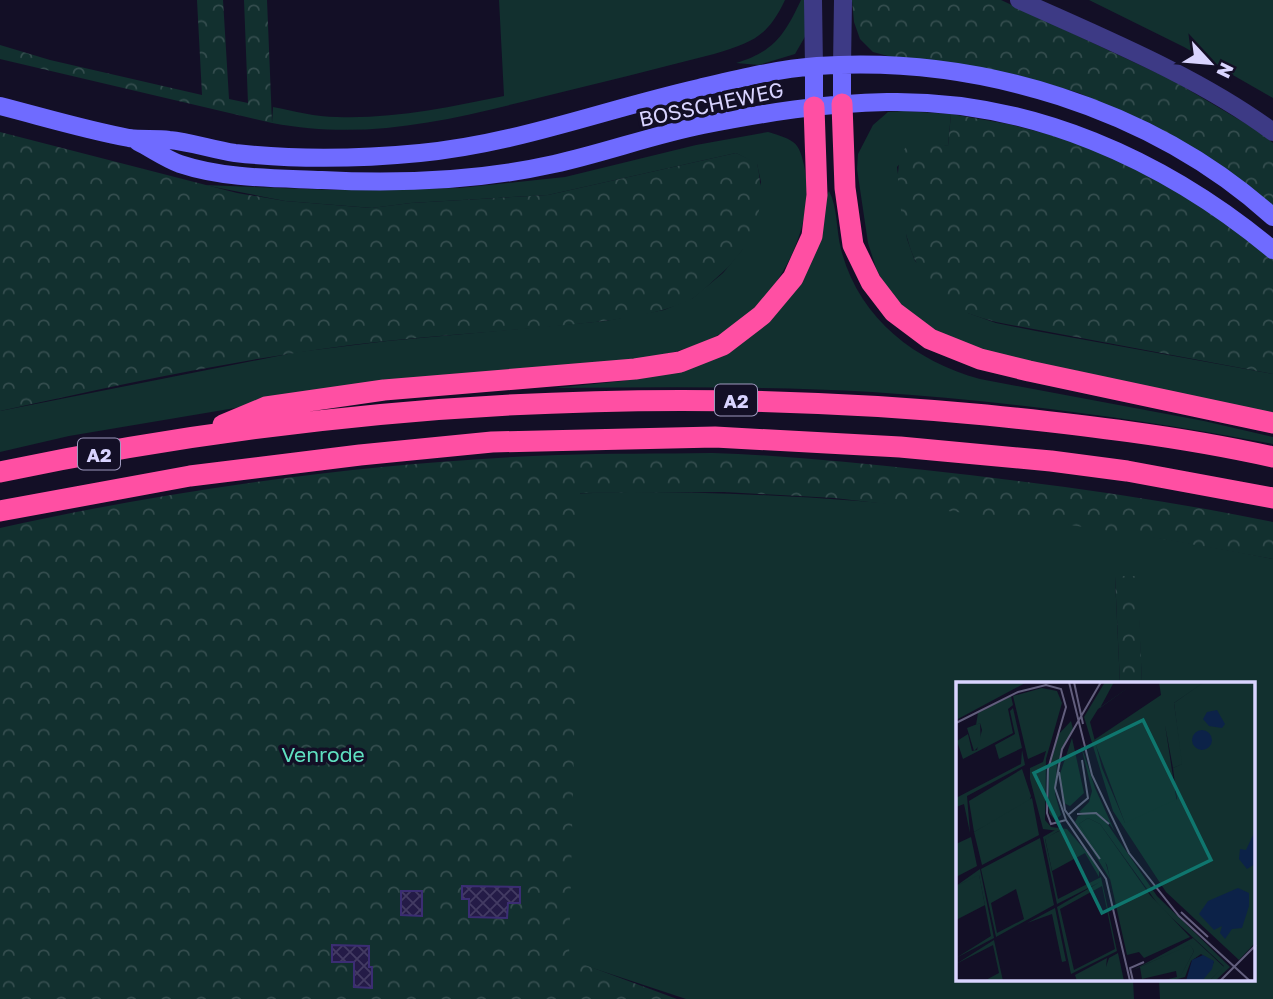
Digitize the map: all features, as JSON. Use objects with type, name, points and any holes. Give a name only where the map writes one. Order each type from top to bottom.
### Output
[{"type":"highway","points":[[842,104],[845,188],[853,245],[872,282],[894,312],[930,339],[980,359],[1273,422]]},
{"type":"highway","name":"A2","points":[[198,436],[267,407],[384,390],[635,369],[680,362],[723,345],[762,316],[793,278],[812,236],[817,195],[814,107]]},
{"type":"highway","name":"A2","points":[[0,472],[198,436],[347,417],[482,406],[708,399],[902,407],[1056,422],[1273,457]]},
{"type":"highway","name":"A2","points":[[0,511],[190,476],[360,454],[492,442],[715,437],[900,447],[1051,461],[1127,471],[1273,498]]},
{"type":"main road","name":"BOSSCHEWEG","points":[[0,106],[132,138],[170,140],[232,153],[358,159],[477,145],[552,128],[695,89],[814,66],[892,66],[953,72],[1012,83],[1085,104],[1134,125],[1172,146],[1214,172],[1273,217]]},
{"type":"main road","points":[[814,66],[814,107]]},
{"type":"main road","points":[[842,66],[842,104]]},
{"type":"main road","name":"BOSSCHEWEG","points":[[132,138],[180,164],[227,174],[374,183],[492,175],[552,165],[700,125],[814,107],[890,102],[949,105],[1054,126],[1118,151],[1190,189],[1240,223],[1273,250]]},
{"type":"street","points":[[813,0],[814,66]]},
{"type":"street","points":[[842,66],[844,0]]},
{"type":"street","points":[[1019,0],[1166,68],[1256,119],[1273,132]]},
{"type":"green space","points":[[197,0],[223,0],[229,99],[248,103],[244,0],[267,0],[272,123],[0,59],[0,45],[50,60],[202,95]]},
{"type":"green space","points":[[499,0],[785,0],[765,31],[739,46],[508,105],[441,120],[375,129],[307,128],[272,123],[273,107],[321,116],[380,116],[504,96]]},
{"type":"green space","points":[[801,0],[808,0],[806,35],[795,54],[759,65],[736,63],[760,53],[777,40]]},
{"type":"green space","points":[[852,0],[1001,0],[1172,80],[1255,129],[1273,143],[1273,208],[1163,131],[1079,93],[1013,74],[940,62],[899,59],[873,52],[860,39],[854,22]]},
{"type":"green space","points":[[1089,0],[1273,0],[1273,98],[1184,47]]},
{"type":"green space","points":[[888,112],[951,114],[948,146],[920,142],[897,167],[907,239],[915,261],[968,313],[996,323],[1036,331],[1273,374],[1273,420],[991,361],[921,331],[886,288],[876,268],[868,243],[857,169],[858,154],[873,125]]},
{"type":"green space","points":[[951,114],[1008,124],[1093,149],[1190,196],[1273,258],[1273,374],[996,322],[963,311],[946,301],[916,262],[907,237],[898,182],[903,152],[910,144],[924,142],[948,146]]},
{"type":"green space","points":[[0,132],[237,193],[285,201],[371,208],[548,195],[736,153],[757,163],[760,181],[759,213],[748,242],[727,268],[697,296],[663,310],[605,321],[386,341],[289,354],[144,380],[0,411]]},
{"type":"green space","points":[[768,132],[793,142],[804,165],[806,209],[801,231],[793,252],[770,291],[739,322],[704,342],[640,360],[300,397],[69,436],[0,452],[0,411],[298,352],[605,321],[664,310],[693,298],[723,273],[742,250],[761,182],[757,164],[736,153],[548,195],[411,203],[372,208],[285,201],[204,185],[334,190],[459,188],[565,177],[696,145]]},
{"type":"green space","points":[[829,191],[841,249],[849,273],[861,295],[892,333],[933,361],[980,379],[1204,421],[1273,437],[1273,444],[1073,412],[872,392],[753,388],[554,388],[669,373],[750,337]]},
{"type":"green space","name":"Venrode","points":[[712,453],[969,475],[1230,513],[1273,522],[1273,559],[1070,525],[834,498],[724,492],[580,493],[569,959],[677,999],[0,999],[0,528],[207,489],[348,471],[558,455]]},
{"type":"green space","points":[[711,493],[872,502],[1034,519],[1273,559],[1273,999],[1160,999],[1159,982],[1256,982],[1256,682],[1142,682],[1137,576],[1115,577],[1120,682],[956,682],[956,982],[1133,982],[1134,999],[686,999],[541,951],[557,494]]},
{"type":"green space","points":[[1115,576],[1138,576],[1142,682],[1120,682]]},
{"type":"building","points":[[462,886],[520,887],[520,903],[508,903],[507,918],[469,917],[469,899],[462,899]]},
{"type":"building","points":[[401,891],[422,891],[422,916],[401,915]]},
{"type":"building","points":[[332,945],[369,946],[372,988],[354,987],[354,962],[332,962]]}]
